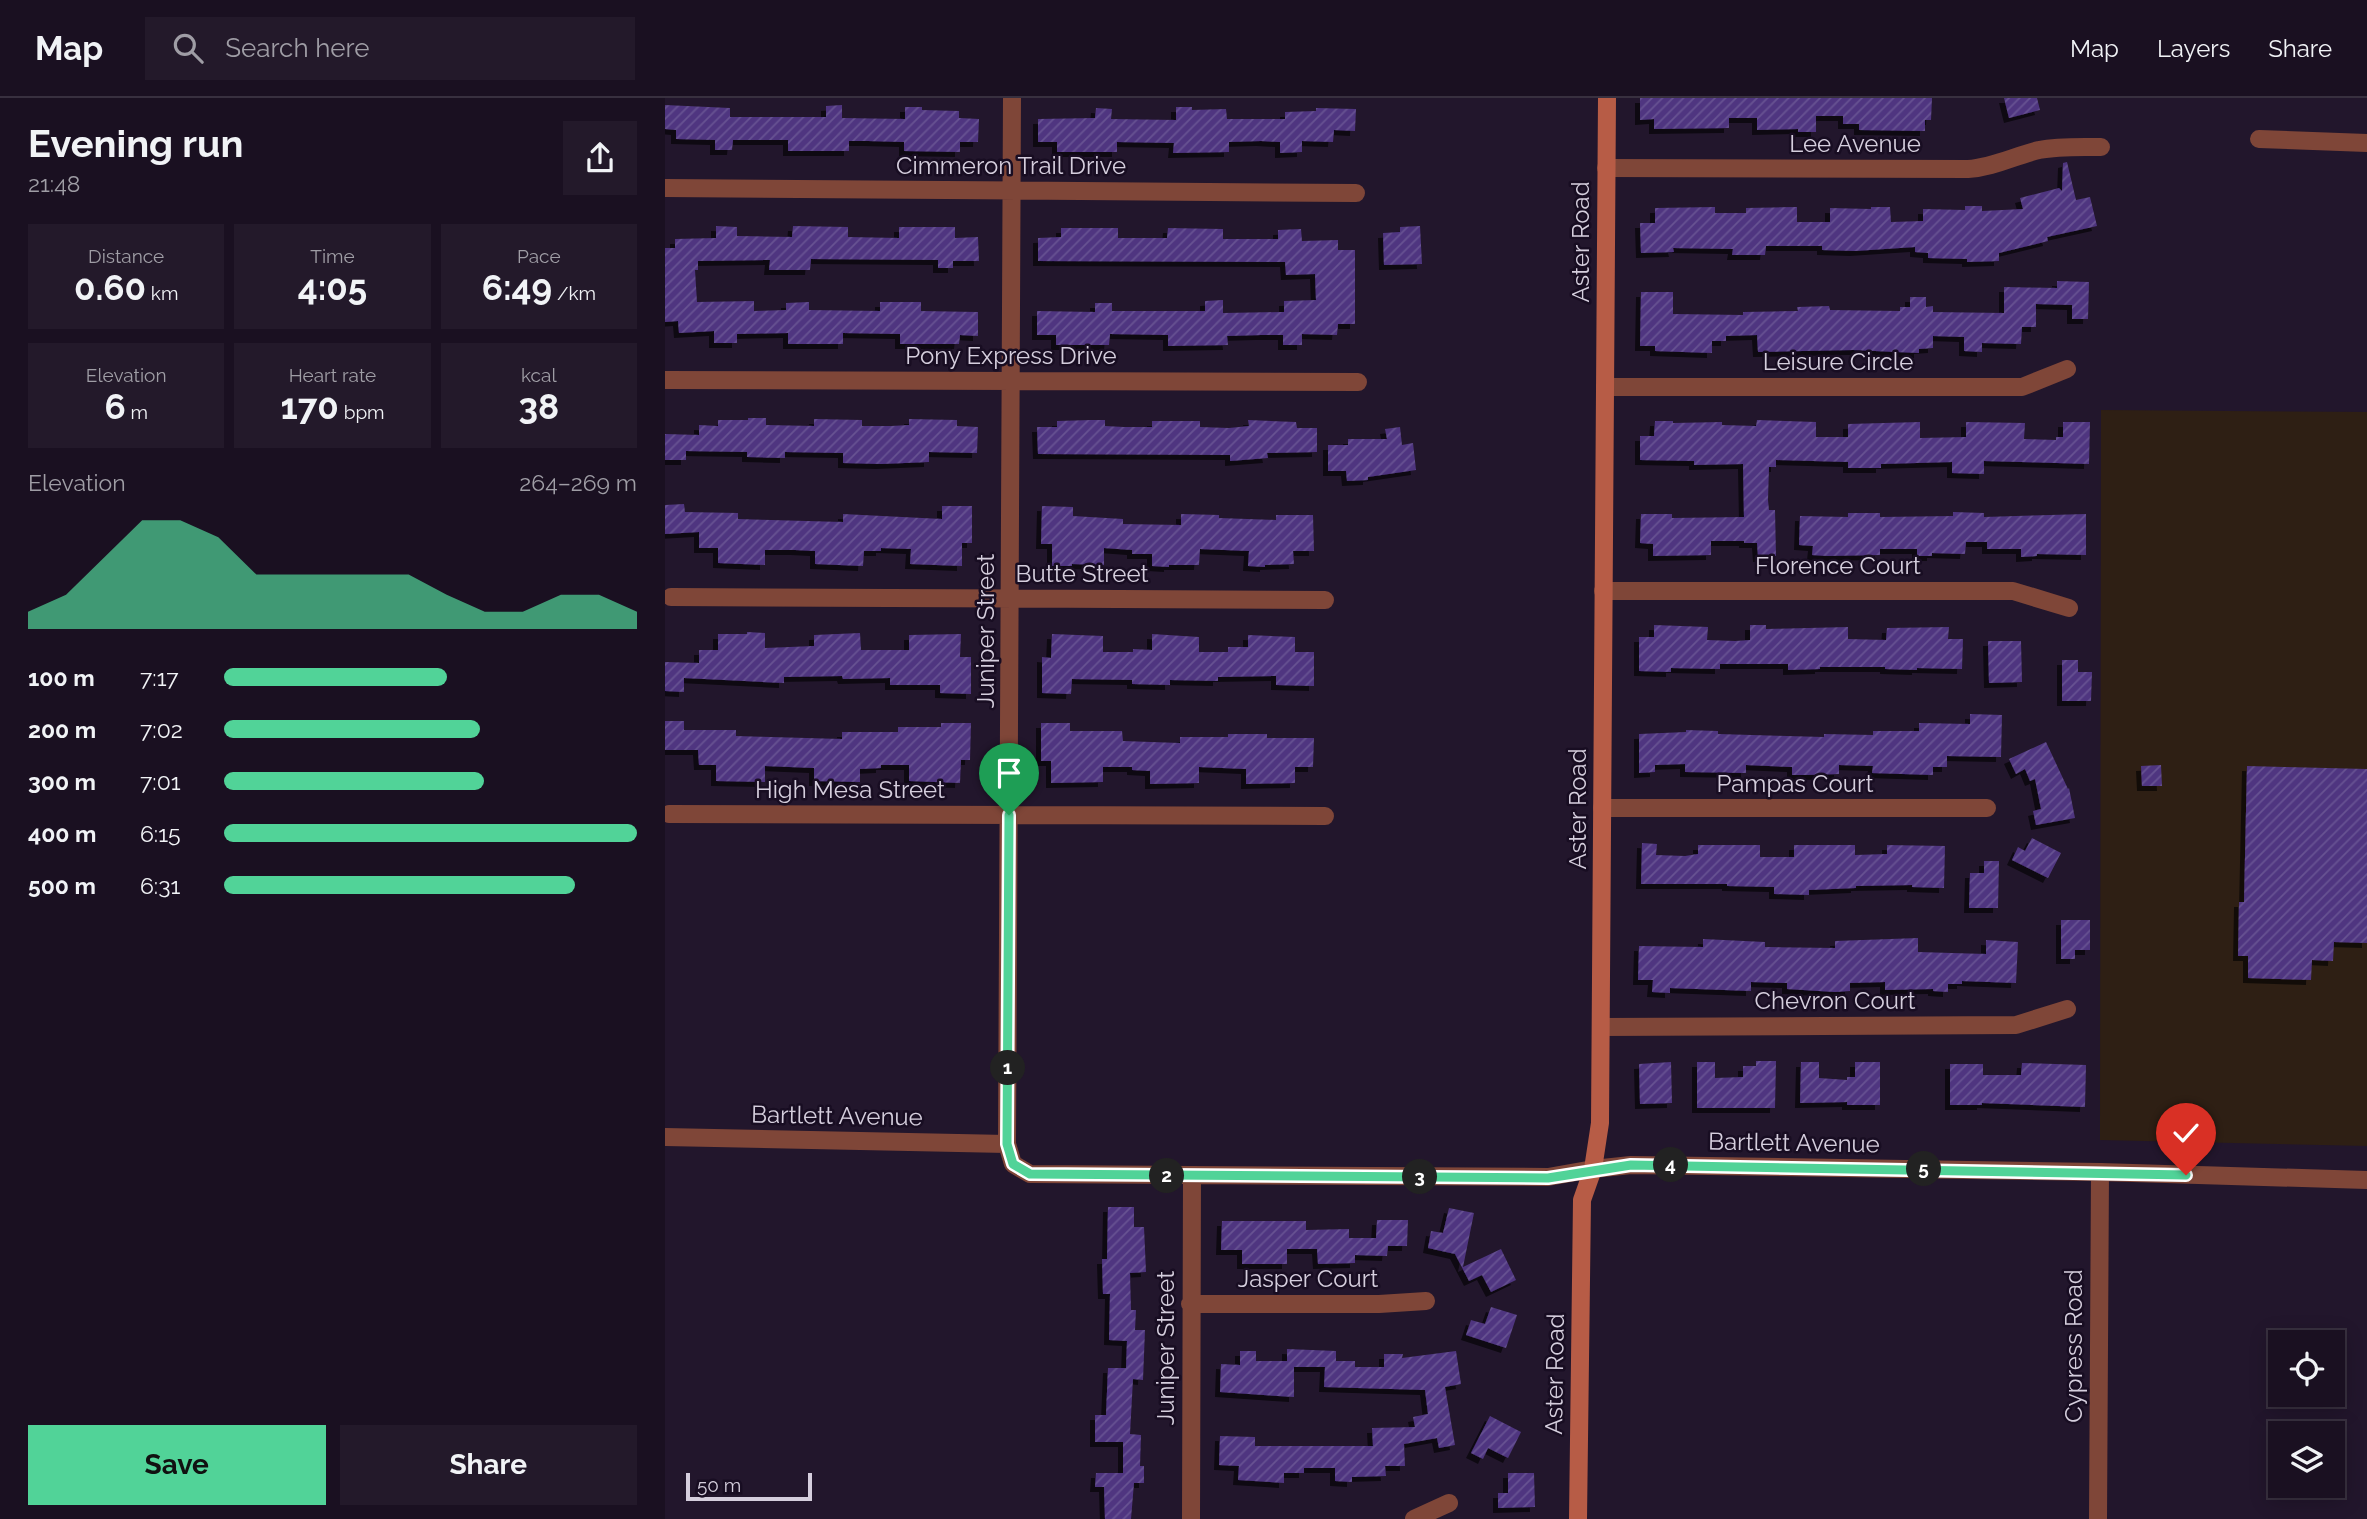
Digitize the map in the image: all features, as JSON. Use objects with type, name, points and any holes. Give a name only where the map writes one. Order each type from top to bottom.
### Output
[{"type":"main road","name":"Aster Road","points":[[1578,1519],[1582,1200],[1593,1169],[1599,1123],[1601,1027],[1607,98]]},
{"type":"street","name":"Juniper Street","points":[[1012,98],[1007,1144],[1013,1164]]},
{"type":"street","points":[[2259,139],[2367,143]]},
{"type":"street","name":"Lee Avenue","points":[[1606,168],[1968,169],[1987,168],[2038,150],[2062,147],[2101,148]]},
{"type":"street","name":"Cimmeron Trail Drive","points":[[665,188],[1356,193]]},
{"type":"street","name":"Leisure Circle","points":[[1605,387],[2022,387],[2067,369]]},
{"type":"street","name":"Pony Express Drive","points":[[665,380],[1358,382]]},
{"type":"street","name":"Florence Court","points":[[1603,591],[2013,591],[2069,608]]},
{"type":"street","name":"Butte Street","points":[[671,597],[1325,600]]},
{"type":"street","name":"Pampas Court","points":[[1602,808],[1987,808]]},
{"type":"street","name":"High Mesa Street","points":[[669,814],[1325,817]]},
{"type":"street","name":"Chevron Court","points":[[1601,1027],[2016,1025],[2067,1009]]},
{"type":"street","name":"Bartlett Avenue","points":[[665,1137],[1007,1144]]},
{"type":"street","name":"Bartlett Avenue","points":[[1013,1164],[1030,1174],[1192,1177],[1548,1178],[1631,1165],[2100,1172],[2367,1180]]},
{"type":"street","name":"Cypress Road","points":[[2098,1519],[2100,1172]]},
{"type":"street","name":"Juniper Street","points":[[1191,1519],[1192,1177]]},
{"type":"street","name":"Jasper Court","points":[[1190,1304],[1379,1304],[1426,1301]]},
{"type":"street","points":[[1414,1519],[1449,1503]]},
{"type":"shaded area","points":[[2101,410],[2367,412],[2367,1146],[2100,1140]]},
{"type":"building","points":[[1640,98],[1932,98],[1931,120],[1925,120],[1925,131],[1859,130],[1859,124],[1843,124],[1843,116],[1816,116],[1816,132],[1798,132],[1798,129],[1757,130],[1757,118],[1729,118],[1729,128],[1654,129],[1654,119],[1640,120]]},
{"type":"building","points":[[2004,98],[2037,98],[2040,110],[2009,118]]},
{"type":"building","points":[[665,105],[730,108],[730,117],[826,117],[826,106],[842,105],[842,118],[905,119],[905,107],[959,111],[959,118],[979,119],[978,142],[960,142],[960,152],[904,151],[904,142],[868,141],[849,141],[849,151],[788,151],[788,140],[733,140],[732,150],[715,150],[715,140],[676,139],[676,130],[665,129]]},
{"type":"building","points":[[1176,107],[1192,107],[1192,110],[1226,109],[1227,119],[1285,119],[1285,112],[1316,111],[1316,108],[1356,109],[1355,131],[1334,130],[1333,142],[1302,141],[1302,152],[1280,153],[1280,142],[1261,141],[1229,142],[1229,152],[1173,153],[1174,143],[1117,142],[1117,152],[1057,152],[1057,142],[1038,142],[1038,119],[1095,118],[1096,108],[1112,109],[1111,119],[1176,120]]},
{"type":"building","points":[[2067,162],[2076,200],[2090,197],[2097,226],[2047,237],[2048,241],[1999,253],[1999,261],[1967,262],[1967,259],[1928,258],[1928,253],[1915,252],[1915,247],[1855,251],[1822,250],[1822,246],[1766,246],[1765,255],[1732,255],[1733,249],[1673,248],[1674,252],[1641,253],[1640,223],[1655,223],[1655,208],[1715,207],[1715,213],[1746,213],[1746,208],[1797,207],[1797,222],[1830,222],[1830,208],[1890,207],[1891,222],[1923,221],[1923,209],[1965,210],[1965,206],[1982,206],[1982,211],[2023,209],[2020,198],[2059,188],[2062,191],[2063,163]]},
{"type":"building","points":[[716,226],[737,227],[737,236],[792,237],[793,226],[848,227],[848,237],[899,238],[899,227],[955,227],[955,238],[978,237],[979,261],[953,261],[953,268],[938,268],[938,260],[811,259],[810,270],[769,270],[770,260],[698,261],[698,270],[695,270],[697,302],[754,301],[754,311],[786,310],[786,303],[809,302],[809,310],[880,311],[880,302],[921,302],[921,311],[978,312],[978,336],[960,335],[959,344],[900,344],[900,334],[843,333],[843,344],[788,344],[788,333],[737,334],[737,343],[714,343],[714,331],[679,333],[678,321],[665,322],[665,248],[675,248],[675,239],[716,238]]},
{"type":"building","points":[[1420,226],[1422,264],[1384,265],[1383,233],[1400,232],[1400,227]]},
{"type":"building","points":[[1061,228],[1118,228],[1118,238],[1167,238],[1168,228],[1223,229],[1223,239],[1278,239],[1278,230],[1301,229],[1302,241],[1338,240],[1338,250],[1355,250],[1355,324],[1338,324],[1337,335],[1302,334],[1302,345],[1283,345],[1283,335],[1227,336],[1228,345],[1168,346],[1168,335],[1110,334],[1109,345],[1056,345],[1056,335],[1037,335],[1037,311],[1095,312],[1095,303],[1112,303],[1112,311],[1205,311],[1205,301],[1223,300],[1223,313],[1284,312],[1284,301],[1316,300],[1315,274],[1286,275],[1285,262],[1038,261],[1038,238],[1061,237]]},
{"type":"building","points":[[2057,281],[2089,282],[2088,319],[2072,319],[2072,305],[2036,304],[2036,327],[2022,327],[2021,344],[1982,343],[1982,352],[1964,351],[1964,337],[1933,336],[1933,348],[1919,349],[1919,353],[1853,350],[1758,352],[1757,335],[1726,336],[1726,341],[1712,341],[1712,353],[1655,351],[1655,346],[1640,346],[1641,292],[1673,292],[1673,314],[1743,315],[1743,312],[1798,311],[1797,307],[1829,306],[1830,310],[1900,311],[1900,307],[1910,307],[1910,297],[1926,297],[1926,307],[1933,306],[1933,312],[2004,313],[2004,287],[2057,288]]},
{"type":"building","points":[[766,418],[766,425],[814,426],[814,419],[862,420],[862,426],[909,425],[909,419],[957,420],[957,426],[978,427],[977,453],[929,452],[929,462],[881,464],[843,463],[843,453],[785,452],[785,458],[747,457],[747,452],[686,451],[686,460],[665,460],[665,434],[699,435],[699,425],[718,426],[718,420]]},
{"type":"building","points":[[1105,420],[1105,426],[1124,427],[1152,427],[1152,421],[1200,421],[1200,427],[1229,428],[1249,426],[1248,420],[1296,422],[1297,428],[1317,428],[1317,452],[1267,453],[1268,458],[1230,461],[1230,455],[1038,454],[1037,427],[1057,427],[1057,421]]},
{"type":"building","points":[[1757,420],[1816,422],[1816,437],[1848,437],[1848,424],[1920,422],[1920,438],[1966,437],[1966,422],[2025,423],[2024,439],[2056,440],[2056,437],[2063,437],[2063,422],[2090,422],[2089,464],[1984,461],[1984,474],[1952,473],[1952,462],[1848,468],[1848,462],[1776,460],[1776,467],[1769,467],[1768,500],[1769,510],[1775,510],[1776,556],[1758,557],[1757,543],[1711,541],[1711,555],[1653,556],[1653,544],[1640,543],[1641,514],[1672,514],[1672,518],[1744,517],[1743,464],[1694,465],[1694,461],[1640,460],[1640,436],[1654,436],[1655,421],[1722,422],[1722,425],[1756,426]]},
{"type":"building","points":[[1400,427],[1402,445],[1413,443],[1416,470],[1368,477],[1368,480],[1347,481],[1346,471],[1328,471],[1328,445],[1348,445],[1348,439],[1387,439],[1385,429]]},
{"type":"building","points":[[684,504],[685,512],[738,513],[738,519],[843,522],[843,514],[942,519],[942,506],[972,506],[972,543],[962,543],[962,566],[910,564],[911,549],[881,548],[881,551],[864,551],[863,566],[815,564],[815,551],[795,550],[765,550],[765,565],[718,563],[718,548],[699,548],[699,532],[665,534],[665,505]]},
{"type":"building","points":[[1042,506],[1073,507],[1073,516],[1123,519],[1123,524],[1181,525],[1181,514],[1276,520],[1276,515],[1313,515],[1314,551],[1293,551],[1294,564],[1265,567],[1248,566],[1249,551],[1200,549],[1199,565],[1169,567],[1152,566],[1152,554],[1132,554],[1132,550],[1104,548],[1104,565],[1052,566],[1052,544],[1041,544]]},
{"type":"building","points":[[1953,512],[1984,513],[1984,517],[2086,514],[2086,555],[2037,554],[2021,557],[2021,549],[1987,549],[1987,542],[1966,542],[1965,554],[1932,553],[1932,556],[1917,556],[1917,549],[1880,549],[1880,555],[1827,556],[1812,555],[1813,546],[1799,545],[1800,516],[1848,517],[1848,513],[1880,513],[1880,517],[1953,516]]},
{"type":"building","points":[[1654,625],[1708,627],[1707,640],[1735,641],[1750,640],[1750,625],[1766,625],[1766,629],[1848,627],[1848,639],[1886,640],[1887,628],[1949,627],[1948,639],[1963,639],[1962,669],[1820,667],[1788,670],[1788,664],[1720,664],[1720,669],[1671,668],[1671,672],[1639,671],[1639,637],[1654,637]]},
{"type":"building","points":[[765,633],[765,648],[814,646],[814,635],[860,633],[861,650],[909,650],[909,635],[961,634],[960,657],[971,657],[971,694],[940,693],[940,685],[890,685],[890,678],[843,679],[842,676],[784,677],[784,683],[684,678],[684,692],[665,691],[665,662],[699,663],[699,650],[718,650],[718,634]]},
{"type":"building","points":[[1052,634],[1103,636],[1103,652],[1152,650],[1152,634],[1199,637],[1199,652],[1228,652],[1228,647],[1248,647],[1248,635],[1295,637],[1295,652],[1314,652],[1314,686],[1276,685],[1276,676],[1218,677],[1218,681],[1170,680],[1170,685],[1132,684],[1132,680],[1072,679],[1071,694],[1042,693],[1042,657],[1051,658]]},
{"type":"building","points":[[1988,641],[2021,641],[2022,682],[1989,683]]},
{"type":"building","points":[[2062,660],[2078,660],[2078,672],[2092,672],[2091,701],[2062,701]]},
{"type":"building","points":[[1970,714],[2002,715],[2001,757],[1947,756],[1947,767],[1933,767],[1933,775],[1872,773],[1873,766],[1839,765],[1839,774],[1792,775],[1792,767],[1746,765],[1746,773],[1685,772],[1685,764],[1655,765],[1655,772],[1639,773],[1639,734],[1686,730],[1718,731],[1718,734],[1824,737],[1824,734],[1873,735],[1873,731],[1919,731],[1919,723],[1970,724]]},
{"type":"building","points":[[665,721],[684,721],[684,730],[736,730],[736,736],[842,739],[842,732],[898,732],[898,727],[941,727],[941,723],[971,723],[970,760],[961,760],[960,783],[909,781],[909,765],[881,765],[881,768],[860,769],[860,782],[814,781],[814,768],[765,766],[765,782],[716,781],[716,765],[699,765],[698,750],[665,750]]},
{"type":"building","points":[[1041,723],[1070,723],[1070,731],[1122,731],[1123,741],[1180,743],[1180,737],[1228,737],[1228,734],[1267,734],[1267,738],[1314,738],[1313,767],[1295,767],[1295,783],[1246,784],[1246,769],[1199,767],[1199,783],[1150,784],[1150,771],[1132,770],[1132,767],[1103,767],[1103,782],[1051,783],[1051,761],[1041,761]]},
{"type":"building","points":[[2046,742],[2069,788],[2075,818],[2036,825],[2033,811],[2041,809],[2035,779],[2030,781],[2025,769],[2016,774],[2009,759]]},
{"type":"building","points":[[2161,765],[2162,786],[2142,786],[2141,766]]},
{"type":"building","points":[[2247,766],[2367,769],[2367,943],[2334,942],[2333,961],[2312,960],[2311,980],[2248,978],[2248,956],[2238,956],[2239,902],[2244,902]]},
{"type":"building","points":[[2032,838],[2061,853],[2048,878],[2012,860],[2018,847],[2025,851]]},
{"type":"building","points":[[1642,843],[1657,844],[1656,855],[1685,856],[1698,854],[1698,845],[1760,845],[1760,857],[1794,857],[1794,845],[1855,845],[1855,855],[1887,854],[1887,845],[1945,846],[1944,888],[1912,885],[1856,886],[1809,890],[1809,895],[1774,894],[1774,887],[1641,884]]},
{"type":"building","points":[[1984,861],[1999,861],[1998,908],[1969,908],[1970,873],[1984,873]]},
{"type":"building","points":[[2061,920],[2090,920],[2090,950],[2075,950],[2075,959],[2061,959]]},
{"type":"building","points":[[1918,938],[1918,952],[1986,954],[1986,940],[2018,942],[2016,983],[1962,981],[1962,984],[1948,984],[1948,992],[1933,989],[1885,990],[1885,982],[1850,983],[1850,991],[1835,992],[1787,989],[1787,983],[1751,982],[1751,991],[1670,988],[1670,993],[1652,992],[1653,980],[1638,980],[1639,946],[1703,947],[1703,939],[1765,942],[1765,947],[1835,948],[1835,941]]},
{"type":"building","points":[[1756,1061],[1776,1061],[1775,1108],[1697,1108],[1697,1062],[1715,1062],[1715,1078],[1743,1077],[1743,1066],[1756,1066]]},
{"type":"building","points":[[1671,1062],[1672,1103],[1640,1104],[1639,1064]]},
{"type":"building","points":[[1801,1062],[1819,1062],[1819,1078],[1847,1080],[1847,1077],[1855,1077],[1855,1062],[1880,1062],[1880,1105],[1847,1105],[1847,1102],[1800,1103]]},
{"type":"building","points":[[2022,1063],[2086,1065],[2085,1107],[1982,1103],[1950,1105],[1950,1064],[1983,1064],[1983,1075],[2021,1075]]},
{"type":"building","points":[[1108,1207],[1134,1207],[1134,1227],[1144,1227],[1146,1272],[1130,1273],[1131,1310],[1136,1310],[1135,1330],[1145,1330],[1143,1380],[1133,1379],[1130,1434],[1141,1435],[1140,1466],[1144,1466],[1144,1483],[1134,1483],[1131,1519],[1105,1519],[1104,1487],[1095,1487],[1096,1473],[1123,1473],[1123,1442],[1095,1442],[1095,1415],[1106,1415],[1108,1368],[1126,1368],[1127,1341],[1109,1340],[1110,1294],[1103,1294],[1102,1259],[1107,1259]]},
{"type":"building","points":[[1449,1208],[1474,1213],[1463,1267],[1501,1249],[1516,1280],[1491,1292],[1482,1275],[1469,1281],[1455,1254],[1428,1248],[1431,1231],[1443,1233]]},
{"type":"building","points":[[1377,1220],[1408,1220],[1407,1246],[1388,1246],[1387,1256],[1355,1255],[1355,1263],[1318,1264],[1317,1249],[1287,1249],[1287,1264],[1242,1264],[1242,1250],[1221,1250],[1222,1221],[1306,1221],[1306,1230],[1349,1229],[1349,1238],[1376,1238]]},
{"type":"building","points":[[1491,1307],[1517,1315],[1506,1348],[1466,1335],[1471,1320],[1485,1324]]},
{"type":"building","points":[[1287,1349],[1336,1351],[1336,1361],[1355,1361],[1355,1367],[1384,1367],[1384,1354],[1403,1354],[1402,1358],[1456,1351],[1461,1384],[1445,1387],[1455,1445],[1439,1448],[1437,1438],[1404,1444],[1405,1466],[1385,1466],[1386,1476],[1352,1477],[1352,1482],[1335,1481],[1335,1468],[1304,1468],[1304,1473],[1284,1473],[1284,1483],[1238,1480],[1239,1466],[1219,1465],[1220,1436],[1255,1437],[1255,1446],[1373,1446],[1372,1428],[1415,1427],[1413,1417],[1428,1414],[1425,1390],[1324,1387],[1325,1367],[1294,1367],[1294,1397],[1220,1392],[1221,1364],[1240,1365],[1240,1351],[1256,1351],[1256,1361],[1287,1361]]},
{"type":"building","points":[[1490,1416],[1521,1432],[1508,1458],[1488,1448],[1483,1459],[1471,1453]]},
{"type":"building","points":[[1508,1473],[1534,1473],[1535,1507],[1498,1508],[1498,1493],[1508,1493]]},
{"type":"route","points":[[1009,815],[1007,1144],[1013,1164],[1030,1174],[1548,1178],[1631,1165],[2186,1175]]}]
